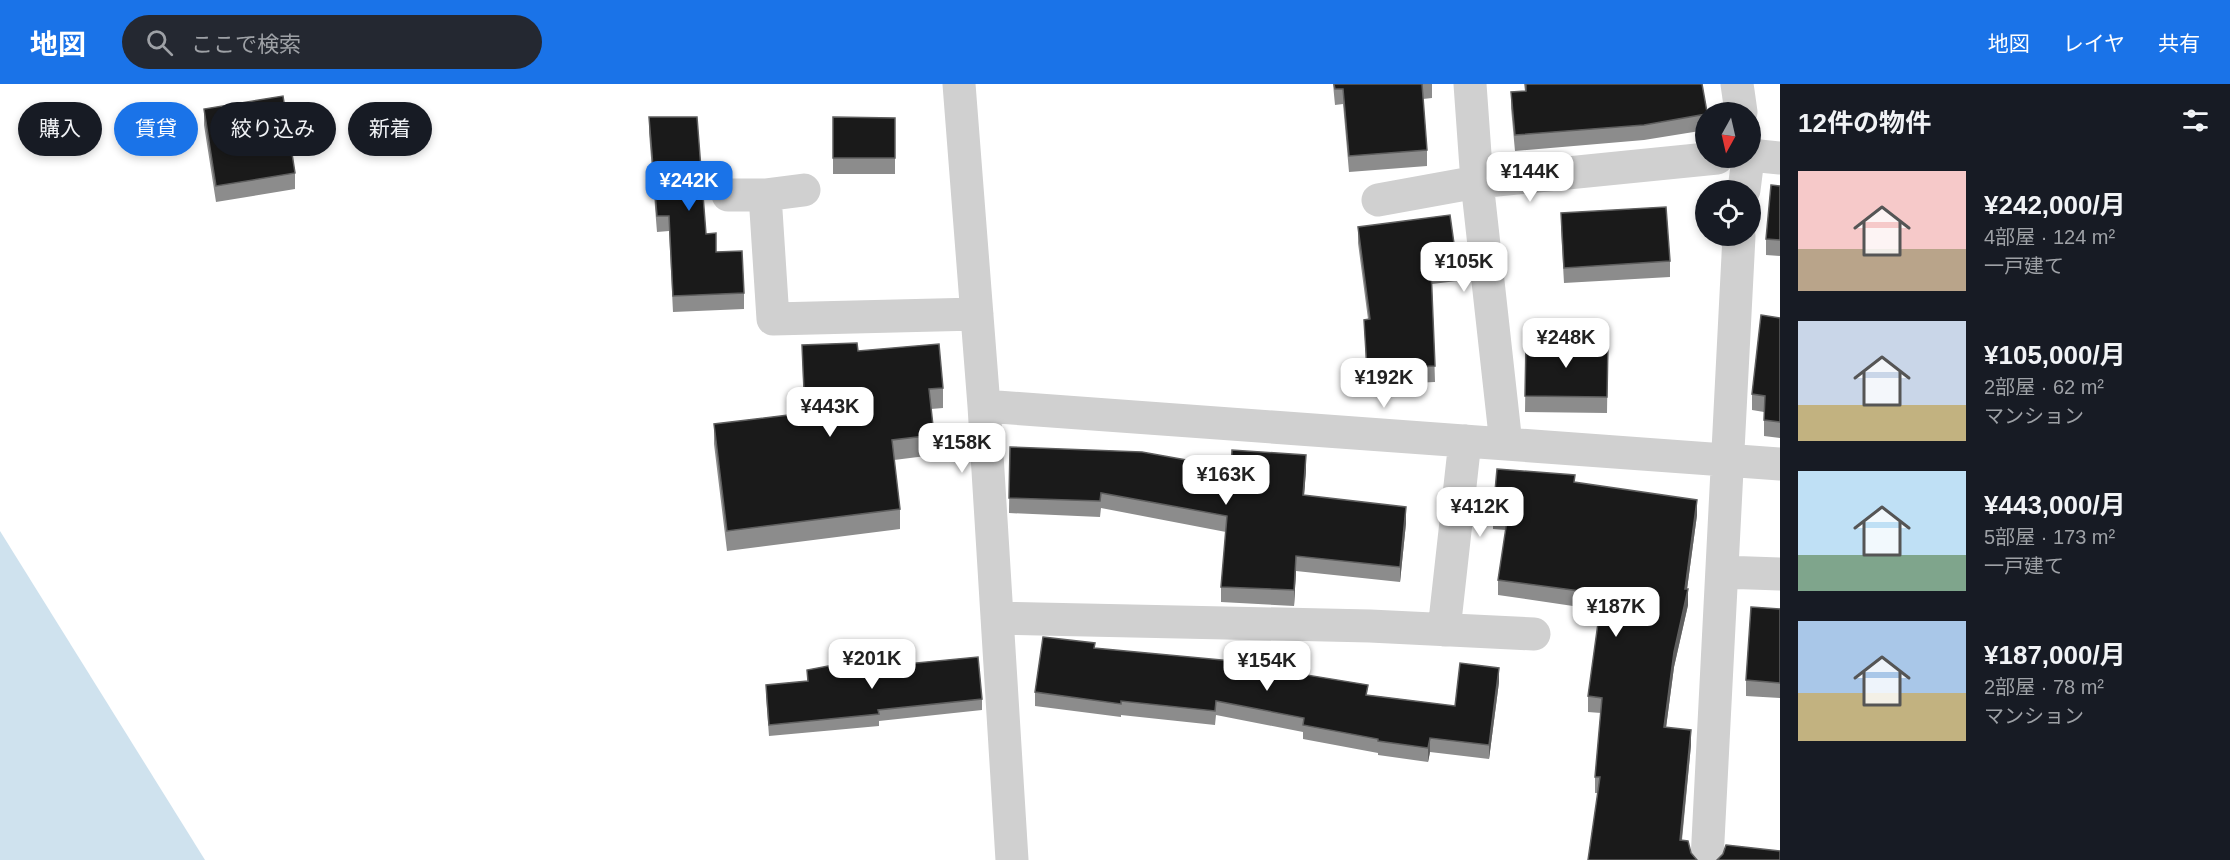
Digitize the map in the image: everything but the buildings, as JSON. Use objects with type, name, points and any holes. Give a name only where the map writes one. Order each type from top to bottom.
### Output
[{"type":"street","points":[[959,84],[984,406],[1012,860]]},
{"type":"street","points":[[1470,84],[1477,182],[1506,444]]},
{"type":"street","points":[[1737,84],[1740,102]]},
{"type":"street","points":[[1761,157],[1780,158]]},
{"type":"street","points":[[1378,200],[1477,182],[1695,160]]},
{"type":"street","points":[[728,195],[765,195],[804,190]]},
{"type":"street","points":[[765,195],[773,319],[977,314]]},
{"type":"street","points":[[1707,860],[1739,246]]},
{"type":"street","points":[[984,406],[1780,464]]},
{"type":"street","points":[[1444,630],[1465,441]]},
{"type":"street","points":[[1722,572],[1780,574]]},
{"type":"street","points":[[997,618],[1370,626],[1534,634]]},
{"type":"water","points":[[0,531],[205,860],[0,860]]}]
